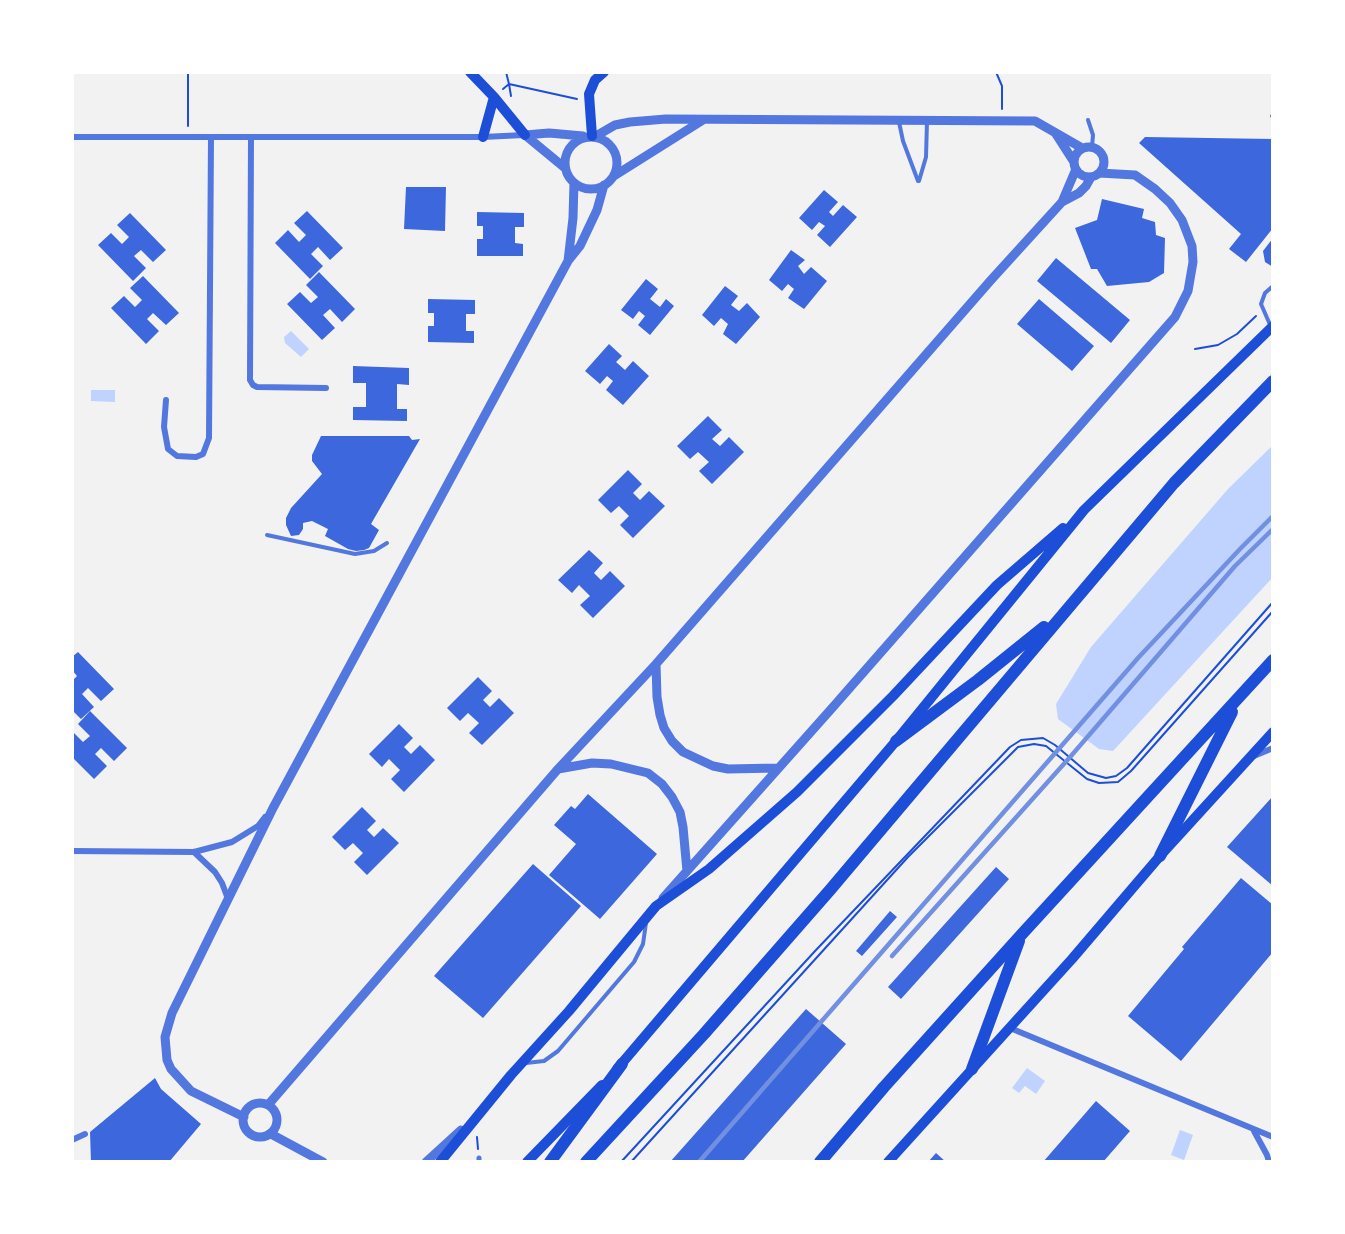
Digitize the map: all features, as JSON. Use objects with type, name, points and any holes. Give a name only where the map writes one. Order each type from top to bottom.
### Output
[{"type":"highway","points":[[586,1162],[791,935],[1174,483],[1273,381]]},
{"type":"highway","points":[[896,741],[978,680],[1066,609]]},
{"type":"highway","points":[[820,1162],[884,1087],[1022,934],[1273,660]]},
{"type":"highway","points":[[1160,856],[1239,698]]},
{"type":"highway","points":[[972,1069],[1022,934]]},
{"type":"highway","points":[[550,1162],[622,1064]]},
{"type":"main road","points":[[470,72],[525,135]]},
{"type":"main road","points":[[591,137],[589,102],[592,87],[604,72]]},
{"type":"main road","points":[[483,137],[494,97]]},
{"type":"main road","points":[[440,1162],[478,1114],[569,1011],[656,906],[709,869],[796,792],[893,696],[997,585],[1084,510],[1272,326]]},
{"type":"main road","points":[[527,1162],[622,1064],[896,741],[1084,510]]},
{"type":"main road","points":[[895,1159],[1160,856],[1273,732]]},
{"type":"street","points":[[574,183],[589,189],[604,185],[614,176],[705,118]]},
{"type":"street","points":[[268,1105],[558,769],[656,664],[1062,202],[1079,193],[1086,186],[1104,165],[1104,160],[1100,152],[1056,134],[1035,121],[705,118],[630,122],[604,130],[572,145],[565,160],[566,168],[574,183],[568,261]]},
{"type":"street","points":[[72,136],[483,137],[549,133],[591,137],[609,143],[618,162],[614,176]]},
{"type":"street","points":[[656,906],[1175,317],[1188,291],[1193,262],[1192,246],[1182,220],[1170,203],[1135,175],[1082,175],[1056,134]]},
{"type":"street","points":[[525,135],[566,168]]},
{"type":"street","points":[[166,400],[164,427],[168,449],[177,456],[196,457],[203,454],[210,438],[211,137]]},
{"type":"street","points":[[251,138],[250,380],[256,387],[326,388]]},
{"type":"street","points":[[1062,202],[1075,166],[1076,154],[1087,148]]},
{"type":"street","points":[[274,1130],[276,1114],[268,1105],[258,1103],[246,1112],[224,1108],[190,1091],[179,1080],[167,1060],[165,1037],[172,1013],[273,808],[568,261],[580,246],[589,229],[604,185]]},
{"type":"street","points":[[656,664],[660,716],[672,741],[683,752],[713,766],[728,769],[777,768]]},
{"type":"street","points":[[1248,759],[1273,748]]},
{"type":"street","points":[[558,769],[611,764],[648,773],[662,784],[680,812],[687,871]]},
{"type":"street","points":[[72,851],[195,852],[224,845],[246,834],[258,826],[273,808]]},
{"type":"street","points":[[195,852],[215,873],[228,899]]},
{"type":"street","points":[[1009,1028],[1273,1137]]},
{"type":"street","points":[[246,1112],[245,1126],[251,1134],[261,1137],[274,1130]]},
{"type":"street","points":[[426,1162],[478,1114]]},
{"type":"street","points":[[274,1130],[323,1162]]},
{"type":"street","points":[[1254,1131],[1270,1159]]},
{"type":"street","points":[[72,1140],[85,1134]]},
{"type":"lane","points":[[899,120],[903,141],[918,181],[926,158],[927,120]]},
{"type":"lane","points":[[1087,148],[1093,135],[1088,120]]},
{"type":"lane","points":[[1272,326],[1262,310],[1262,304],[1265,293],[1273,286]]},
{"type":"lane","points":[[267,535],[355,554],[374,551],[387,543]]},
{"type":"lane","points":[[522,1063],[535,1063],[551,1057],[589,1016],[634,962],[639,953],[647,916]]},
{"type":"path","points":[[188,72],[189,138]]},
{"type":"path","points":[[506,72],[510,84],[589,102]]},
{"type":"path","points":[[996,72],[1002,86],[1003,121]]},
{"type":"path","points":[[1195,349],[1218,345],[1237,334],[1254,318]]},
{"type":"path","points":[[621,1162],[816,950],[1010,747],[1021,740],[1043,738],[1055,745],[1088,773],[1106,778],[1116,776],[1127,768],[1273,602]]},
{"type":"path","points":[[631,1162],[908,857],[1018,747],[1034,744],[1046,746],[1087,779],[1099,783],[1118,782],[1131,771],[1273,610]]},
{"type":"path","points":[[477,1137],[477,1146]]},
{"type":"water","points":[[291,331],[309,349],[301,357],[285,343],[284,337]]},
{"type":"water","points":[[91,390],[115,390],[115,402],[91,401]]},
{"type":"water","points":[[1273,445],[1273,577],[1113,751],[1099,749],[1058,719],[1056,704],[1091,647],[1228,489]]},
{"type":"water","points":[[1027,1068],[1045,1081],[1036,1094],[1025,1086],[1019,1093],[1012,1088]]},
{"type":"water","points":[[1180,1130],[1193,1135],[1184,1160],[1171,1155]]},
{"type":"building","points":[[1145,137],[1273,139],[1273,228],[1246,262],[1229,249],[1241,234],[1139,143]]},
{"type":"building","points":[[406,187],[446,187],[445,231],[404,229]]},
{"type":"building","points":[[824,190],[838,202],[829,212],[833,216],[843,205],[857,217],[830,247],[817,235],[825,226],[819,222],[812,230],[799,218]]},
{"type":"building","points":[[1102,199],[1144,209],[1142,218],[1155,222],[1156,235],[1165,238],[1164,273],[1149,282],[1107,286],[1097,269],[1091,269],[1075,228],[1097,220]]},
{"type":"building","points":[[307,211],[343,248],[330,260],[318,247],[311,254],[323,266],[310,279],[275,243],[288,230],[299,242],[306,235],[294,223]]},
{"type":"building","points":[[477,212],[524,213],[524,227],[515,227],[515,243],[523,244],[523,256],[477,256],[477,239],[483,239],[483,226],[477,226]]},
{"type":"building","points":[[130,213],[166,250],[153,262],[141,250],[134,256],[146,268],[133,281],[98,245],[111,233],[122,244],[129,237],[117,225]]},
{"type":"building","points":[[1273,238],[1273,267],[1265,262],[1263,251]]},
{"type":"building","points":[[791,250],[805,260],[798,266],[804,274],[811,267],[827,281],[804,309],[788,298],[794,289],[788,284],[782,291],[769,280]]},
{"type":"building","points":[[1056,258],[1130,320],[1111,343],[1037,281]]},
{"type":"building","points":[[319,272],[355,309],[342,322],[330,309],[323,315],[335,328],[322,340],[287,304],[300,292],[311,303],[318,297],[306,285]]},
{"type":"building","points":[[143,276],[179,313],[166,325],[153,313],[147,319],[159,331],[146,344],[111,308],[124,296],[135,307],[142,300],[130,288]]},
{"type":"building","points":[[646,279],[658,289],[650,299],[660,307],[666,299],[674,306],[650,335],[638,325],[645,316],[639,311],[633,319],[621,310]]},
{"type":"building","points":[[725,286],[738,296],[731,305],[739,311],[747,303],[760,317],[736,344],[723,334],[728,324],[721,318],[714,326],[702,315]]},
{"type":"building","points":[[428,299],[475,300],[475,314],[466,314],[466,331],[474,331],[474,343],[428,342],[428,326],[434,326],[434,313],[428,313]]},
{"type":"building","points":[[1039,299],[1094,346],[1072,371],[1017,324]]},
{"type":"building","points":[[609,344],[622,356],[616,362],[625,370],[633,361],[649,376],[623,405],[606,390],[613,381],[607,376],[600,384],[585,371]]},
{"type":"building","points":[[353,366],[409,368],[409,385],[397,384],[397,409],[407,409],[407,421],[353,420],[353,407],[366,407],[366,383],[353,383]]},
{"type":"building","points":[[708,416],[722,430],[712,439],[720,446],[729,437],[744,452],[712,484],[699,471],[709,462],[698,452],[690,459],[677,446]]},
{"type":"building","points":[[321,436],[409,436],[412,440],[420,439],[371,524],[379,530],[369,548],[356,551],[348,549],[325,536],[328,529],[312,521],[303,523],[303,529],[299,535],[291,536],[286,525],[286,518],[291,508],[322,474],[312,461],[312,455]]},
{"type":"building","points":[[628,470],[642,484],[633,493],[640,500],[649,491],[665,506],[633,538],[620,525],[629,516],[619,506],[611,513],[598,500]]},
{"type":"building","points":[[589,550],[603,563],[594,573],[601,580],[610,571],[625,586],[593,618],[580,605],[590,596],[579,585],[572,593],[558,580]]},
{"type":"building","points":[[78,652],[114,689],[101,701],[88,688],[82,694],[94,707],[81,719],[72,710],[72,681],[77,676],[72,670],[72,657]]},
{"type":"building","points":[[478,677],[492,691],[483,700],[490,707],[499,698],[514,713],[482,745],[469,733],[479,723],[468,713],[460,721],[447,708]]},
{"type":"building","points":[[90,711],[127,748],[114,761],[101,748],[95,754],[107,766],[94,779],[72,757],[72,731],[83,742],[90,736],[78,724]]},
{"type":"building","points":[[399,724],[413,738],[404,747],[411,754],[420,745],[435,760],[404,792],[391,779],[400,770],[389,759],[382,767],[369,754]]},
{"type":"building","points":[[588,794],[657,854],[600,919],[549,875],[576,844],[554,825],[571,806],[575,809]]},
{"type":"building","points":[[1273,796],[1273,886],[1227,847]]},
{"type":"building","points":[[362,807],[376,821],[367,830],[374,837],[383,828],[399,843],[367,875],[354,862],[363,853],[353,843],[345,850],[332,837]]},
{"type":"building","points":[[533,864],[581,906],[483,1018],[434,976]]},
{"type":"building","points":[[996,867],[1009,879],[901,999],[888,987]]},
{"type":"building","points":[[1241,878],[1273,905],[1273,952],[1181,1061],[1128,1016],[1184,949],[1182,947]]},
{"type":"building","points":[[890,911],[897,917],[862,956],[856,951]]},
{"type":"building","points":[[806,1009],[846,1044],[742,1162],[670,1162]]},
{"type":"building","points":[[155,1078],[161,1089],[201,1124],[169,1162],[91,1162],[90,1132]]},
{"type":"building","points":[[1096,1101],[1130,1131],[1103,1162],[1043,1162]]},
{"type":"building","points":[[936,1153],[946,1162],[928,1162]]},
{"type":"railway","points":[[699,1162],[1138,658],[1273,516]]},
{"type":"railway","points":[[892,956],[1071,756],[1235,566],[1273,529]]}]
